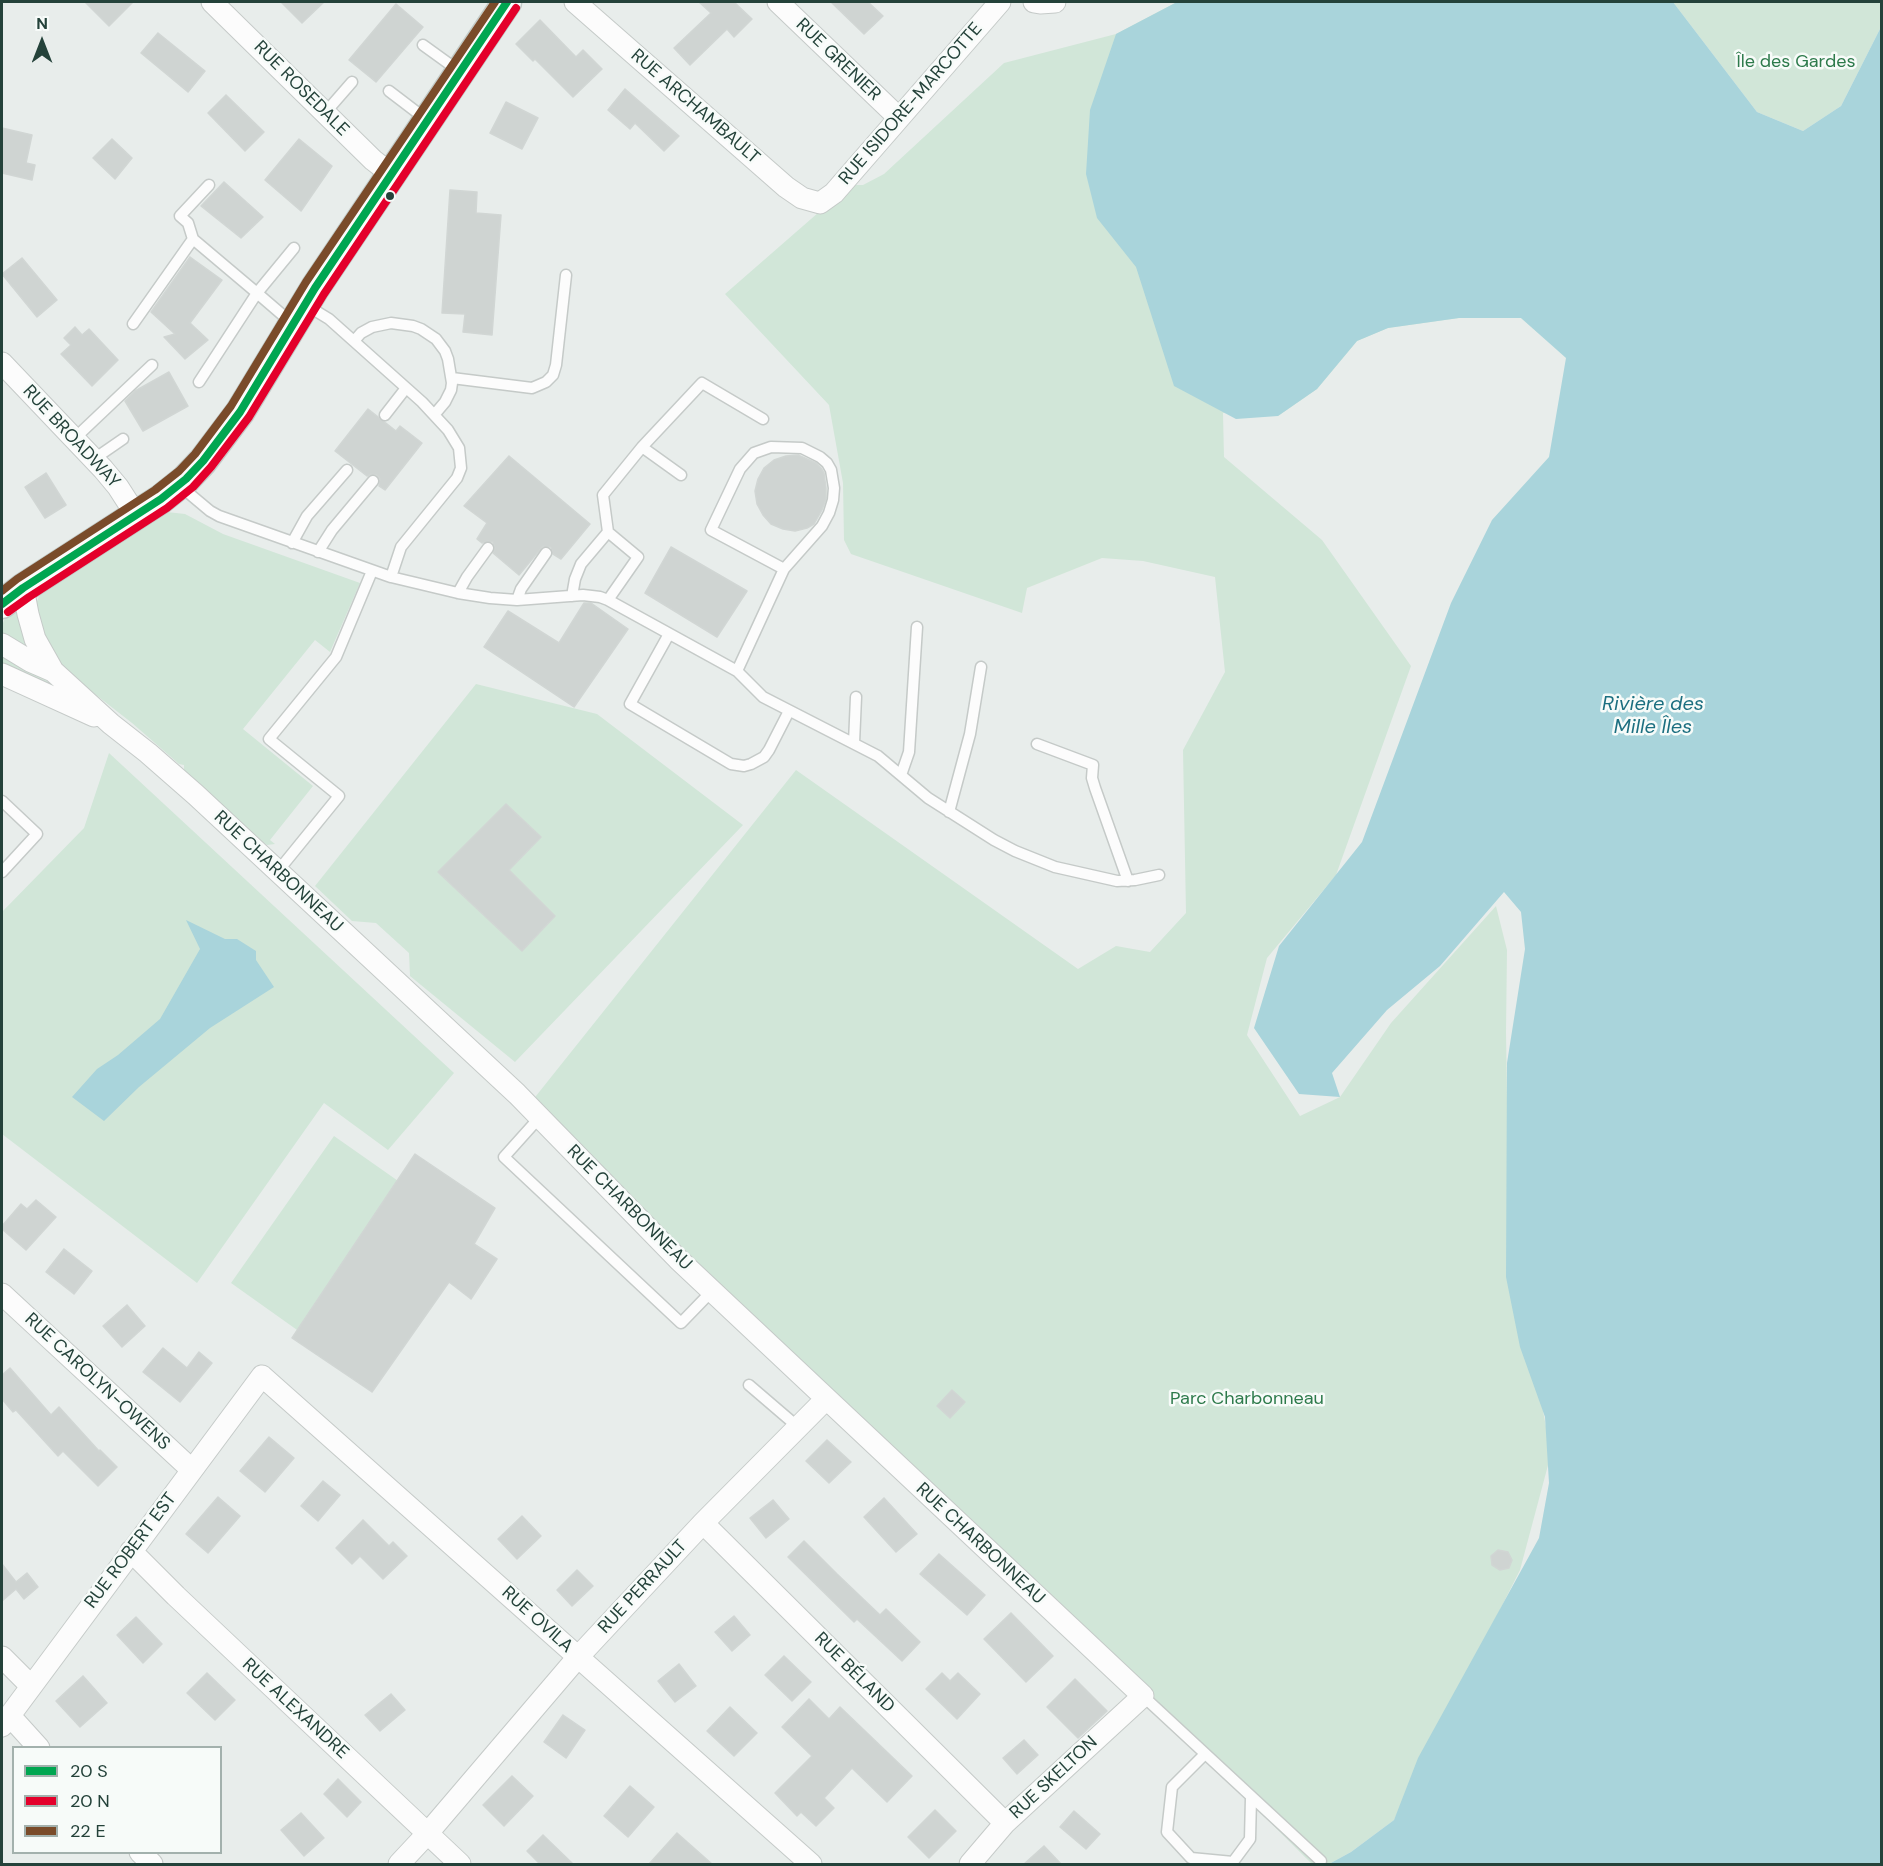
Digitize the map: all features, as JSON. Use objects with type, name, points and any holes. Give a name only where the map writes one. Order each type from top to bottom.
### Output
[{"type":"main road","points":[[12,596],[179,485],[203,461],[249,398],[299,314],[460,72],[498,5]]},
{"type":"street","name":"RUE ROSEDALE","points":[[212,2],[373,160],[391,174]]},
{"type":"street","name":"RUE ARCHAMBAULT","points":[[575,2],[786,187],[802,198],[820,203]]},
{"type":"street","name":"RUE GRENIER","points":[[778,2],[899,118]]},
{"type":"street","name":"RUE ISIDORE-MARCOTTE","points":[[820,203],[834,193],[1000,2]]},
{"type":"street","points":[[1034,2],[1055,2]]},
{"type":"street","name":"RUE BROADWAY","points":[[2,363],[94,459],[118,487],[136,515]]},
{"type":"street","name":"RUE CHARBONNEAU","points":[[12,596],[28,614],[35,639],[53,671],[111,724],[148,753],[278,871],[517,1095],[678,1259],[1143,1696]]},
{"type":"street","name":"RUE CHARBONNEAU","points":[[2,645],[53,671]]},
{"type":"street","name":"RUE CHARBONNEAU","points":[[2,674],[111,724]]},
{"type":"street","name":"RUE CAROLYN-OWENS","points":[[2,1294],[192,1470]]},
{"type":"street","name":"RUE ROBERT EST","points":[[6,1721],[262,1376]]},
{"type":"street","name":"RUE OVILA","points":[[262,1376],[811,1864]]},
{"type":"street","name":"RUE PERRAULT","points":[[399,1864],[578,1657],[703,1522],[826,1399]]},
{"type":"street","name":"RUE BÉLAND","points":[[703,1522],[1005,1824]]},
{"type":"street","name":"RUE ALEXANDRE","points":[[131,1551],[460,1864]]},
{"type":"street","points":[[2,1657],[31,1686]]},
{"type":"street","name":"RUE SKELTON","points":[[970,1864],[1005,1824],[1143,1696]]},
{"type":"street","points":[[6,1721],[37,1746]]},
{"type":"lane","points":[[423,45],[460,72]]},
{"type":"lane","points":[[326,113],[352,82]]},
{"type":"lane","points":[[389,91],[428,120]]},
{"type":"lane","points":[[209,184],[180,216],[188,223],[193,239],[257,293],[299,314],[329,319],[434,415],[448,430],[459,448],[460,474],[401,548],[391,577]]},
{"type":"lane","points":[[134,324],[193,239]]},
{"type":"lane","points":[[199,382],[257,293],[294,248]]},
{"type":"lane","points":[[452,378],[532,388],[550,379],[556,365],[566,275]]},
{"type":"lane","points":[[354,341],[364,330],[379,324],[406,324],[422,329],[436,339],[450,366],[452,378],[449,396],[434,415]]},
{"type":"lane","points":[[75,438],[152,365]]},
{"type":"lane","points":[[608,600],[639,557],[608,532],[603,495],[642,447],[702,383],[763,419]]},
{"type":"lane","points":[[385,415],[406,388]]},
{"type":"lane","points":[[94,459],[123,439]]},
{"type":"lane","points":[[642,447],[681,475]]},
{"type":"lane","points":[[737,671],[784,569],[822,526],[833,500],[833,478],[826,463],[811,451],[802,448],[771,447],[754,453],[740,469],[711,530],[784,569]]},
{"type":"lane","points":[[292,543],[307,516],[347,470]]},
{"type":"lane","points":[[318,552],[332,530],[373,481]]},
{"type":"lane","points":[[179,485],[210,512],[219,516],[391,577],[490,598],[517,600],[591,595],[608,600],[737,671],[763,698],[878,756],[949,812],[994,840],[1041,862],[1094,876],[1128,881],[1159,875]]},
{"type":"lane","points":[[572,596],[574,579],[581,564],[608,532]]},
{"type":"lane","points":[[458,593],[488,548]]},
{"type":"lane","points":[[517,600],[521,589],[546,553]]},
{"type":"lane","points":[[278,871],[339,796],[269,739],[336,657],[372,571]]},
{"type":"lane","points":[[901,775],[909,752],[917,627]]},
{"type":"lane","points":[[669,634],[630,704],[731,764],[744,766],[764,757],[789,711]]},
{"type":"lane","points":[[949,812],[970,734],[981,667]]},
{"type":"lane","points":[[854,743],[856,698]]},
{"type":"lane","points":[[1037,744],[1093,765],[1092,778],[1095,788],[1128,881]]},
{"type":"lane","points":[[2,801],[38,834],[2,872]]},
{"type":"lane","points":[[539,1118],[504,1157],[681,1323],[712,1291]]},
{"type":"lane","points":[[749,1385],[798,1427]]},
{"type":"lane","points":[[1143,1696],[1321,1861]]},
{"type":"lane","points":[[1205,1754],[1172,1786],[1167,1832],[1191,1858],[1233,1862],[1250,1839],[1251,1798]]},
{"type":"green space","name":"Parc Charbonneau","points":[[1177,2],[1566,357],[1521,318],[1459,318],[1388,328],[1357,341],[1317,389],[1278,416],[1223,413],[1224,457],[1322,540],[1411,666],[1336,875],[1267,958],[1247,1035],[1300,1116],[1340,1097],[1391,1023],[1496,906],[1507,950],[1509,1226],[1551,1454],[1520,1570],[1394,1820],[1351,1852],[1329,1864],[1312,1864],[1143,1696],[528,1106],[796,770],[1078,969],[1116,946],[1150,952],[1186,913],[1183,750],[1225,672],[1215,577],[1143,561],[1102,558],[1027,588],[1022,613],[851,554],[844,540],[843,483],[829,405],[725,294],[850,185],[863,185],[884,174],[1004,63],[1116,34]]},
{"type":"green space","name":"Île des Gardes","points":[[1673,2],[1881,2],[1881,27],[1841,106],[1803,131],[1757,112]]},
{"type":"green space","points":[[167,512],[185,514],[223,534],[360,583],[330,652],[315,640],[243,729],[313,786],[270,840],[275,844],[264,843],[184,770],[184,765],[179,764],[82,684],[50,653],[35,606],[40,594]]},
{"type":"green space","points":[[18,611],[29,653],[2,635],[4,620]]},
{"type":"green space","points":[[2,653],[55,686],[54,688],[2,664]]},
{"type":"green space","points":[[476,684],[597,714],[743,825],[515,1062],[410,976],[409,953],[376,923],[352,921],[315,886]],"holes":[[[506,804],[541,837],[509,870],[555,916],[522,951],[438,872]]]},
{"type":"green space","points":[[109,753],[454,1073],[388,1150],[324,1103],[197,1283],[2,1134],[2,912],[84,828]]},
{"type":"green space","points":[[334,1136],[411,1190],[307,1337],[231,1283]]},
{"type":"water","name":"Rivière des Mille Îles","points":[[1177,2],[1673,2],[1757,112],[1803,131],[1841,106],[1881,27],[1881,1864],[1329,1864],[1351,1852],[1394,1820],[1418,1758],[1539,1538],[1549,1483],[1545,1417],[1520,1347],[1506,1277],[1507,1063],[1525,949],[1521,912],[1504,892],[1440,966],[1387,1010],[1332,1073],[1340,1097],[1299,1094],[1254,1028],[1279,946],[1362,842],[1451,603],[1492,520],[1549,457],[1566,358],[1521,318],[1459,318],[1388,328],[1357,341],[1317,389],[1278,416],[1236,419],[1174,386],[1136,267],[1097,218],[1086,174],[1090,110],[1116,34]]},
{"type":"water","points":[[186,920],[225,939],[237,939],[256,951],[256,960],[274,987],[210,1028],[139,1087],[104,1121],[72,1097],[97,1069],[118,1055],[160,1019],[200,949]]},
{"type":"building","points":[[85,2],[133,2],[109,26]]},
{"type":"building","points":[[281,2],[324,2],[302,23]]},
{"type":"building","points":[[699,2],[734,2],[752,19],[734,37],[727,29],[690,65],[674,48],[711,13]]},
{"type":"building","points":[[831,2],[868,2],[883,16],[864,34]]},
{"type":"building","points":[[396,4],[423,27],[376,82],[349,60]]},
{"type":"building","points":[[540,20],[576,57],[583,50],[602,69],[573,97],[535,59],[533,61],[516,44]]},
{"type":"building","points":[[158,33],[205,71],[188,92],[141,53]]},
{"type":"building","points":[[625,89],[679,136],[664,151],[635,123],[630,129],[608,110]]},
{"type":"building","points":[[226,95],[264,132],[245,151],[208,113]]},
{"type":"building","points":[[506,102],[538,118],[522,149],[490,133]]},
{"type":"building","points":[[2,128],[32,135],[26,163],[35,165],[32,180],[2,173]]},
{"type":"building","points":[[112,139],[132,158],[115,179],[93,158]]},
{"type":"building","points":[[299,139],[332,166],[301,211],[265,180]]},
{"type":"building","points":[[224,182],[263,217],[241,238],[201,206]]},
{"type":"building","points":[[450,190],[477,192],[476,213],[501,215],[492,335],[463,332],[465,314],[442,313]]},
{"type":"building","points":[[190,257],[222,280],[190,323],[208,340],[185,359],[164,337],[175,334],[151,312]]},
{"type":"building","points":[[22,258],[57,300],[37,317],[2,274]]},
{"type":"building","points":[[75,327],[82,335],[89,329],[118,360],[92,386],[61,354],[71,345],[64,338]]},
{"type":"building","points":[[169,372],[188,406],[143,431],[125,401],[135,391]]},
{"type":"building","points":[[368,409],[396,431],[400,426],[422,443],[385,490],[379,486],[380,479],[377,475],[367,476],[335,451]]},
{"type":"building","points":[[798,455],[816,463],[821,468],[824,473],[826,499],[814,524],[795,531],[771,524],[757,504],[755,491],[764,468],[774,460]]},
{"type":"building","points":[[509,456],[590,524],[561,559],[553,554],[551,547],[543,546],[519,575],[493,553],[495,548],[493,542],[482,543],[477,539],[487,523],[464,506]]},
{"type":"building","points":[[46,473],[66,505],[45,518],[25,487]]},
{"type":"building","points":[[671,547],[747,591],[717,637],[645,593]]},
{"type":"building","points":[[584,603],[591,603],[628,629],[574,707],[484,647],[508,611],[559,643]]},
{"type":"building","points":[[506,804],[541,837],[509,870],[555,916],[522,951],[438,872]]},
{"type":"building","points":[[415,1154],[495,1208],[474,1244],[497,1259],[471,1299],[449,1282],[372,1392],[292,1338]]},
{"type":"building","points":[[36,1200],[56,1217],[26,1250],[2,1229],[2,1226],[21,1204],[27,1209]]},
{"type":"building","points":[[64,1249],[92,1271],[74,1294],[46,1272]]},
{"type":"building","points":[[127,1305],[145,1326],[122,1347],[103,1326]]},
{"type":"building","points":[[163,1348],[187,1368],[199,1352],[212,1363],[180,1402],[143,1372]]},
{"type":"building","points":[[10,1368],[51,1415],[59,1407],[99,1451],[117,1467],[98,1486],[63,1451],[58,1456],[16,1410],[13,1412],[2,1399],[2,1375]]},
{"type":"building","points":[[952,1390],[965,1402],[950,1418],[937,1406]]},
{"type":"building","points":[[269,1437],[294,1458],[265,1492],[240,1471]]},
{"type":"building","points":[[827,1440],[851,1462],[829,1483],[806,1461]]},
{"type":"building","points":[[323,1481],[340,1495],[318,1521],[301,1506]]},
{"type":"building","points":[[218,1497],[240,1516],[208,1553],[186,1534]]},
{"type":"building","points":[[884,1498],[917,1534],[896,1552],[864,1517]]},
{"type":"building","points":[[773,1500],[789,1519],[766,1538],[750,1518]]},
{"type":"building","points":[[522,1516],[541,1536],[517,1559],[498,1539]]},
{"type":"building","points":[[363,1520],[389,1546],[393,1542],[407,1556],[383,1579],[360,1556],[352,1564],[336,1548]]},
{"type":"building","points":[[804,1541],[880,1615],[886,1609],[920,1642],[902,1661],[857,1619],[854,1622],[788,1557]]},
{"type":"building","points":[[1498,1550],[1508,1552],[1512,1560],[1509,1568],[1500,1570],[1492,1565],[1491,1556]]},
{"type":"building","points":[[939,1554],[985,1595],[967,1615],[920,1574]]},
{"type":"building","points":[[2,1564],[16,1582],[27,1573],[38,1587],[24,1599],[16,1589],[2,1601]]},
{"type":"building","points":[[577,1570],[593,1586],[572,1606],[557,1590]]},
{"type":"building","points":[[1011,1613],[1053,1656],[1026,1682],[984,1639]]},
{"type":"building","points":[[734,1616],[750,1635],[732,1651],[715,1632]]},
{"type":"building","points":[[136,1617],[162,1644],[143,1663],[117,1635]]},
{"type":"building","points":[[784,1656],[811,1682],[792,1701],[765,1675]]},
{"type":"building","points":[[679,1664],[696,1686],[675,1702],[658,1681]]},
{"type":"building","points":[[207,1673],[235,1700],[215,1720],[187,1693]]},
{"type":"building","points":[[942,1673],[950,1681],[958,1673],[980,1694],[957,1719],[926,1689]]},
{"type":"building","points":[[83,1676],[107,1703],[80,1727],[56,1701]]},
{"type":"building","points":[[1075,1679],[1107,1711],[1078,1738],[1047,1707]]},
{"type":"building","points":[[391,1694],[405,1710],[380,1731],[365,1715]]},
{"type":"building","points":[[809,1699],[829,1719],[840,1707],[912,1776],[887,1802],[852,1768],[824,1798],[834,1808],[816,1826],[801,1812],[797,1816],[775,1793],[812,1756],[782,1727]]},
{"type":"building","points":[[730,1707],[757,1733],[734,1756],[707,1731]]},
{"type":"building","points":[[563,1715],[585,1730],[566,1758],[544,1742]]},
{"type":"building","points":[[1024,1740],[1038,1755],[1017,1774],[1003,1758]]},
{"type":"building","points":[[512,1776],[533,1796],[504,1826],[483,1805]]},
{"type":"building","points":[[338,1779],[361,1802],[347,1817],[324,1794]]},
{"type":"building","points":[[630,1786],[654,1807],[628,1837],[604,1816]]},
{"type":"building","points":[[935,1810],[956,1831],[929,1858],[908,1837]]},
{"type":"building","points":[[1074,1811],[1100,1834],[1086,1849],[1060,1827]]},
{"type":"building","points":[[301,1813],[324,1838],[304,1856],[281,1830]]},
{"type":"building","points":[[677,1833],[712,1864],[649,1864]]},
{"type":"building","points":[[543,1835],[573,1864],[540,1864],[527,1851]]},
{"type":"building","points":[[1044,1846],[1061,1864],[1024,1864]]},
{"type":"transit line","points":[[2,591],[155,490],[179,471],[195,454],[231,406],[306,282],[495,2]]},
{"type":"transit line","points":[[2,604],[161,499],[186,479],[203,461],[240,412],[315,288],[507,2]]},
{"type":"transit line","points":[[8,612],[167,508],[193,487],[211,467],[249,417],[324,294],[516,8]]}]
